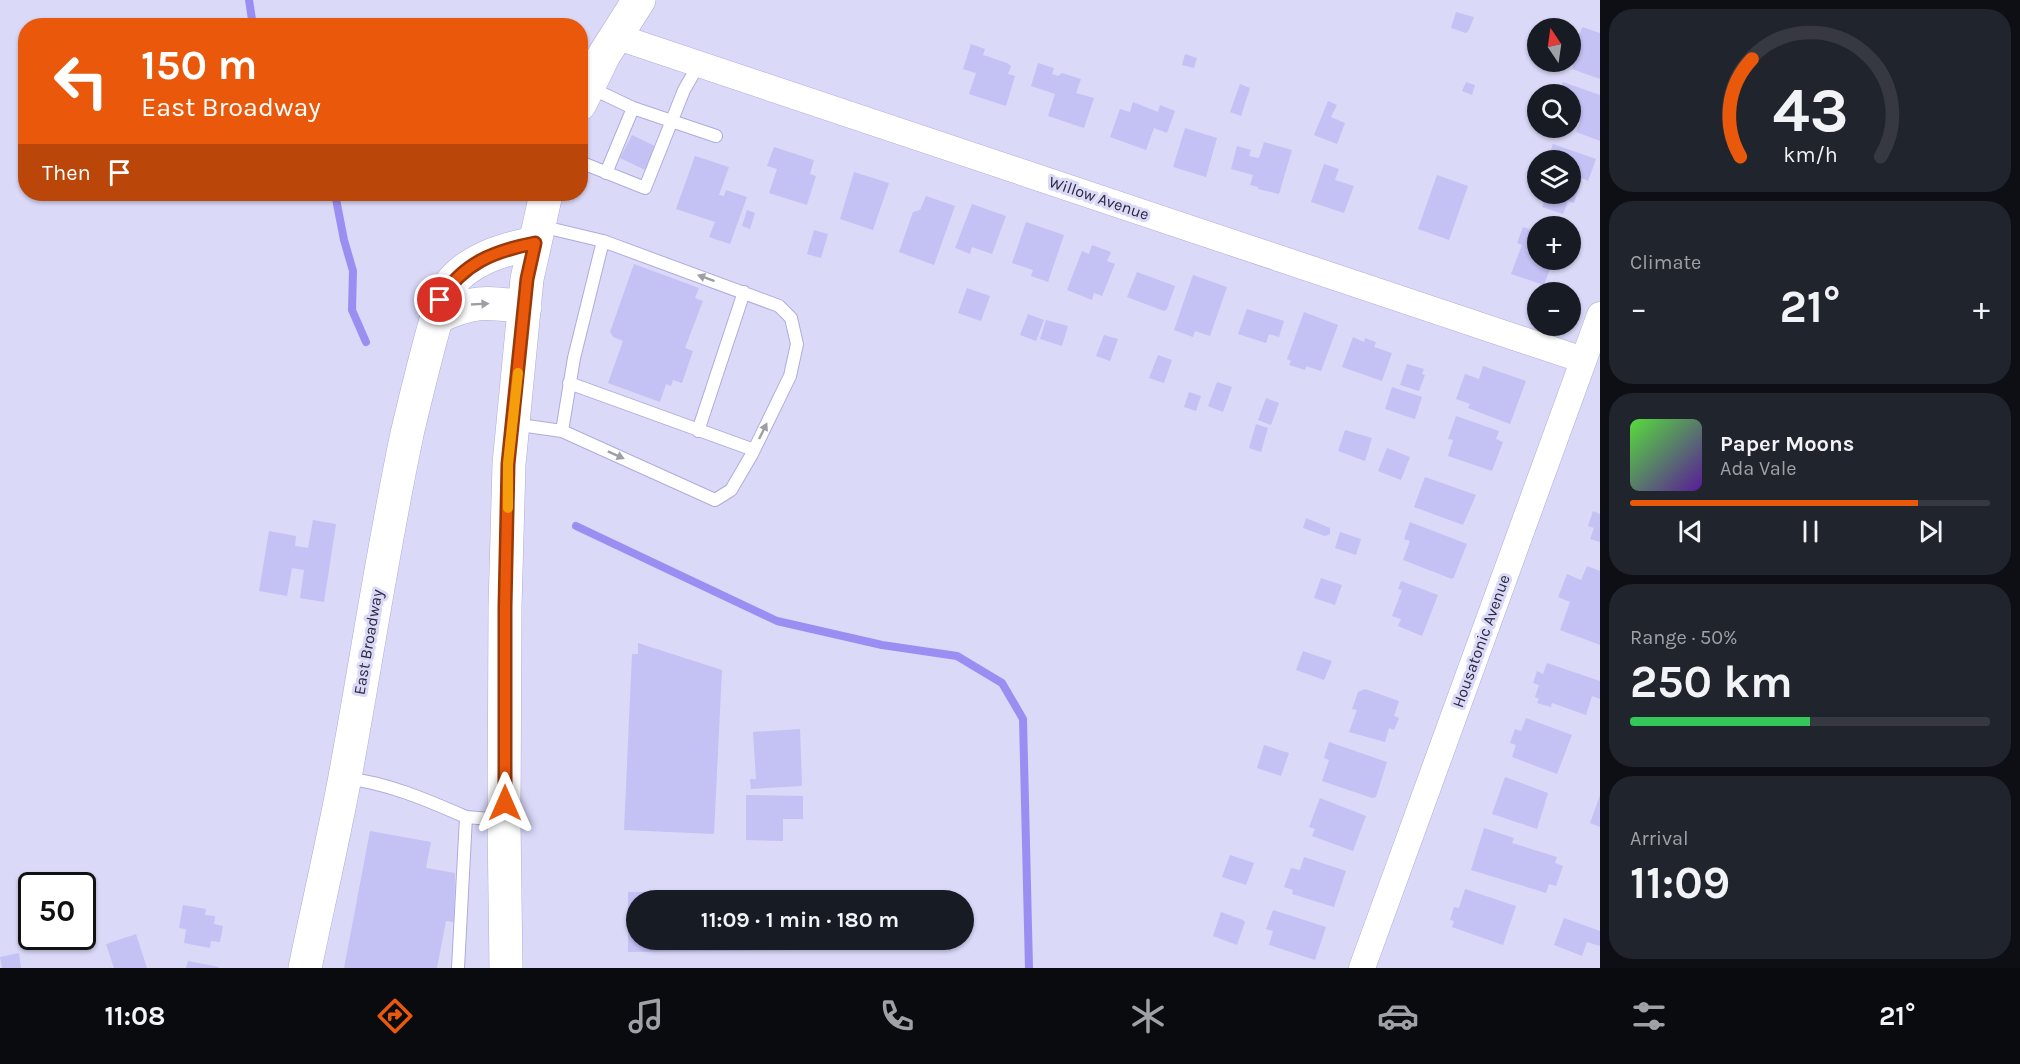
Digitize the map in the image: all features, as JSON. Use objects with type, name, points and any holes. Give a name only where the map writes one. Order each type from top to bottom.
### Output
[{"type":"street","points":[[588,90],[615,36],[639,0]]},
{"type":"street","name":"Willow Avenue","points":[[615,36],[1583,360]]},
{"type":"street","points":[[506,968],[504,820],[508,464],[527,279],[544,201]]},
{"type":"street","name":"East Broadway","points":[[305,968],[345,778],[389,521],[422,366],[440,300],[458,275],[473,264],[537,234]]},
{"type":"street","points":[[437,317],[474,303],[525,307]]},
{"type":"street","name":"Housatonic Avenue","points":[[1362,968],[1600,315]]},
{"type":"lane","points":[[588,165],[645,188],[684,90],[699,64]]},
{"type":"lane","points":[[588,97],[633,108],[716,136]]},
{"type":"lane","points":[[606,173],[633,108]]},
{"type":"lane","points":[[513,424],[562,431],[715,500],[731,490],[754,450],[790,376],[797,344],[791,318],[779,306],[603,241],[537,234]]},
{"type":"lane","points":[[562,431],[569,383],[603,241]]},
{"type":"lane","points":[[698,431],[744,292]]},
{"type":"lane","points":[[569,383],[754,450]]},
{"type":"lane","points":[[345,778],[366,781],[421,797],[466,817],[504,820]]},
{"type":"lane","points":[[458,968],[466,817]]},
{"type":"building","points":[[1456,12],[1474,17],[1466,33],[1451,28]]},
{"type":"building","points":[[1582,27],[1600,33],[1600,79],[1580,72]]},
{"type":"building","points":[[971,44],[985,49],[983,55],[1011,66],[1008,74],[1015,76],[1006,106],[969,94],[976,73],[963,69]]},
{"type":"building","points":[[1185,54],[1197,58],[1194,68],[1182,65]]},
{"type":"building","points":[[1038,63],[1054,68],[1052,74],[1058,76],[1062,73],[1081,79],[1076,93],[1094,98],[1084,128],[1048,116],[1055,94],[1031,86]]},
{"type":"building","points":[[1466,82],[1475,85],[1472,95],[1462,91]]},
{"type":"building","points":[[1240,84],[1250,88],[1241,116],[1230,112]]},
{"type":"building","points":[[1581,88],[1600,95],[1600,141],[1581,134]]},
{"type":"building","points":[[1328,101],[1337,105],[1331,117],[1345,123],[1337,144],[1314,135]]},
{"type":"building","points":[[1133,102],[1158,112],[1160,105],[1175,111],[1167,133],[1154,128],[1146,150],[1110,137],[1120,109],[1130,112]]},
{"type":"building","points":[[1185,128],[1217,138],[1206,177],[1173,167]]},
{"type":"building","points":[[632,135],[657,147],[645,170],[620,158]]},
{"type":"building","points":[[1264,142],[1292,150],[1279,194],[1250,185],[1253,175],[1231,169],[1237,146],[1251,150],[1249,156],[1259,158]]},
{"type":"building","points":[[1553,144],[1570,150],[1551,150]]},
{"type":"building","points":[[774,147],[814,160],[810,174],[816,176],[807,205],[769,193],[777,169],[767,166]]},
{"type":"building","points":[[1581,154],[1596,159],[1588,181],[1582,178],[1581,181]]},
{"type":"building","points":[[695,156],[729,167],[719,195],[724,196],[726,190],[747,197],[730,244],[709,237],[715,222],[676,209]]},
{"type":"building","points":[[1324,164],[1339,169],[1335,180],[1354,186],[1344,213],[1311,202]]},
{"type":"building","points":[[854,172],[889,183],[873,230],[840,219]]},
{"type":"building","points":[[1437,175],[1468,186],[1449,240],[1418,229]]},
{"type":"building","points":[[926,196],[955,206],[934,265],[899,252],[913,212],[920,210]]},
{"type":"building","points":[[972,204],[1006,216],[992,254],[972,247],[970,254],[955,248]]},
{"type":"building","points":[[1543,204],[1567,204],[1563,214],[1542,207]]},
{"type":"building","points":[[747,210],[755,213],[750,229],[742,226]]},
{"type":"building","points":[[1026,222],[1064,235],[1048,282],[1031,276],[1033,270],[1012,263]]},
{"type":"building","points":[[1523,227],[1527,228],[1527,270],[1550,270],[1545,282],[1535,282],[1511,274],[1522,245],[1517,243]]},
{"type":"building","points":[[814,230],[828,234],[821,258],[807,254]]},
{"type":"building","points":[[1092,245],[1111,252],[1107,261],[1115,264],[1102,296],[1094,293],[1092,300],[1067,290],[1082,251],[1089,254]]},
{"type":"building","points":[[634,264],[699,288],[695,298],[703,301],[685,348],[693,351],[682,383],[673,380],[671,386],[666,384],[660,402],[608,383],[623,341],[613,337],[610,332]]},
{"type":"building","points":[[1137,272],[1175,286],[1167,309],[1164,311],[1127,297]]},
{"type":"building","points":[[1193,275],[1227,287],[1210,336],[1195,331],[1193,337],[1174,330]]},
{"type":"building","points":[[967,288],[990,296],[981,321],[958,313]]},
{"type":"building","points":[[1247,309],[1284,321],[1279,337],[1269,334],[1266,343],[1238,334]]},
{"type":"building","points":[[1304,312],[1338,325],[1321,371],[1306,366],[1305,370],[1289,365],[1291,361],[1287,359]]},
{"type":"building","points":[[1028,314],[1044,320],[1036,341],[1020,335]]},
{"type":"building","points":[[1046,320],[1068,326],[1062,346],[1040,339]]},
{"type":"building","points":[[1104,335],[1118,339],[1110,361],[1096,356]]},
{"type":"building","points":[[1353,337],[1364,342],[1365,338],[1376,342],[1374,347],[1392,353],[1382,381],[1342,367]]},
{"type":"building","points":[[1158,355],[1172,360],[1164,383],[1149,378]]},
{"type":"building","points":[[1407,364],[1424,369],[1422,374],[1425,375],[1419,391],[1400,385]]},
{"type":"building","points":[[1483,366],[1526,381],[1510,424],[1468,408],[1470,404],[1456,399],[1465,374],[1479,379]]},
{"type":"building","points":[[1217,382],[1232,387],[1223,412],[1208,406]]},
{"type":"building","points":[[1392,387],[1422,397],[1415,419],[1385,409]]},
{"type":"building","points":[[1189,392],[1201,396],[1196,411],[1184,407]]},
{"type":"building","points":[[1266,398],[1279,403],[1271,425],[1258,420]]},
{"type":"building","points":[[1456,416],[1499,431],[1496,439],[1503,442],[1492,471],[1448,456],[1453,440],[1448,439]]},
{"type":"building","points":[[1256,424],[1268,428],[1261,452],[1249,448]]},
{"type":"building","points":[[1345,430],[1372,438],[1365,461],[1338,451]]},
{"type":"building","points":[[1387,448],[1410,457],[1401,480],[1378,471]]},
{"type":"building","points":[[1425,477],[1476,495],[1463,525],[1414,507]]},
{"type":"building","points":[[1593,511],[1600,514],[1600,542],[1590,539],[1594,528],[1588,526]]},
{"type":"building","points":[[1306,518],[1330,528],[1330,534],[1325,536],[1303,528]]},
{"type":"building","points":[[313,520],[336,524],[324,602],[300,598],[304,570],[292,568],[287,596],[259,591],[269,531],[296,536],[295,546],[308,548]]},
{"type":"building","points":[[1410,522],[1467,544],[1452,579],[1403,560],[1410,541],[1404,539]]},
{"type":"building","points":[[1340,532],[1361,539],[1356,555],[1335,548]]},
{"type":"building","points":[[1587,566],[1600,571],[1600,645],[1560,630],[1570,602],[1558,597],[1567,574],[1581,580]]},
{"type":"building","points":[[1321,578],[1342,585],[1335,605],[1314,598]]},
{"type":"building","points":[[1401,581],[1438,595],[1422,636],[1398,626],[1401,619],[1392,616],[1402,590],[1398,589]]},
{"type":"building","points":[[638,643],[722,670],[714,834],[624,830],[632,654],[638,654]]},
{"type":"building","points":[[1303,651],[1332,661],[1324,680],[1296,670]]},
{"type":"building","points":[[1547,663],[1600,681],[1600,699],[1592,696],[1586,715],[1552,703],[1551,707],[1537,703],[1539,699],[1535,697],[1539,685],[1533,683],[1537,671],[1543,674]]},
{"type":"building","points":[[1365,689],[1399,701],[1394,716],[1399,718],[1394,730],[1389,728],[1385,742],[1349,732],[1357,710],[1352,709],[1358,692]]},
{"type":"building","points":[[1526,718],[1572,735],[1557,774],[1512,757],[1516,745],[1510,743],[1515,729],[1521,731]]},
{"type":"building","points":[[800,729],[802,786],[751,789],[750,779],[756,779],[753,732]]},
{"type":"building","points":[[1329,742],[1387,762],[1376,797],[1372,798],[1322,781],[1329,760],[1324,758]]},
{"type":"building","points":[[1264,745],[1289,753],[1281,776],[1257,768]]},
{"type":"building","points":[[1505,777],[1548,793],[1537,829],[1492,814]]},
{"type":"building","points":[[746,795],[803,796],[803,819],[783,819],[783,841],[746,840]]},
{"type":"building","points":[[1600,795],[1600,827],[1590,823]]},
{"type":"building","points":[[1320,798],[1366,816],[1353,851],[1312,836],[1315,829],[1309,827]]},
{"type":"building","points":[[1484,828],[1514,838],[1512,843],[1557,857],[1555,863],[1563,866],[1556,886],[1549,884],[1546,893],[1471,870]]},
{"type":"building","points":[[370,831],[431,842],[426,868],[455,873],[454,922],[446,921],[437,968],[344,968]]},
{"type":"building","points":[[1230,855],[1254,863],[1246,885],[1222,877]]},
{"type":"building","points":[[1304,857],[1346,871],[1334,907],[1292,894],[1293,890],[1284,887],[1291,868],[1300,870]]},
{"type":"building","points":[[1465,889],[1516,906],[1503,945],[1452,927],[1454,921],[1450,920],[1454,907],[1459,908]]},
{"type":"building","points":[[183,905],[206,909],[205,915],[215,916],[214,924],[223,926],[220,942],[211,941],[210,948],[184,943],[186,929],[179,928]]},
{"type":"building","points":[[1273,910],[1326,927],[1315,960],[1269,945],[1273,931],[1266,929]]},
{"type":"building","points":[[1221,912],[1245,922],[1237,945],[1213,936]]},
{"type":"building","points":[[1564,918],[1600,931],[1600,946],[1587,942],[1582,956],[1554,945]]},
{"type":"building","points":[[136,934],[147,968],[114,968],[106,944]]},
{"type":"building","points":[[628,950],[803,950],[628,952]]},
{"type":"building","points":[[19,953],[21,968],[2,968],[0,957]]},
{"type":"building","points":[[188,961],[219,967],[219,968],[186,968]]},
{"type":"waterway","points":[[249,0],[252,18]]},
{"type":"waterway","points":[[336,201],[353,271],[352,310],[366,342]]},
{"type":"waterway","points":[[576,526],[777,621],[882,645],[957,656],[1002,683],[1023,719],[1029,968]]},
{"type":"slow traffic","points":[[508,508],[508,464],[518,373]]},
{"type":"route","points":[[440,300],[458,275],[473,264],[511,248],[535,243],[527,279],[508,464],[505,803]]}]
